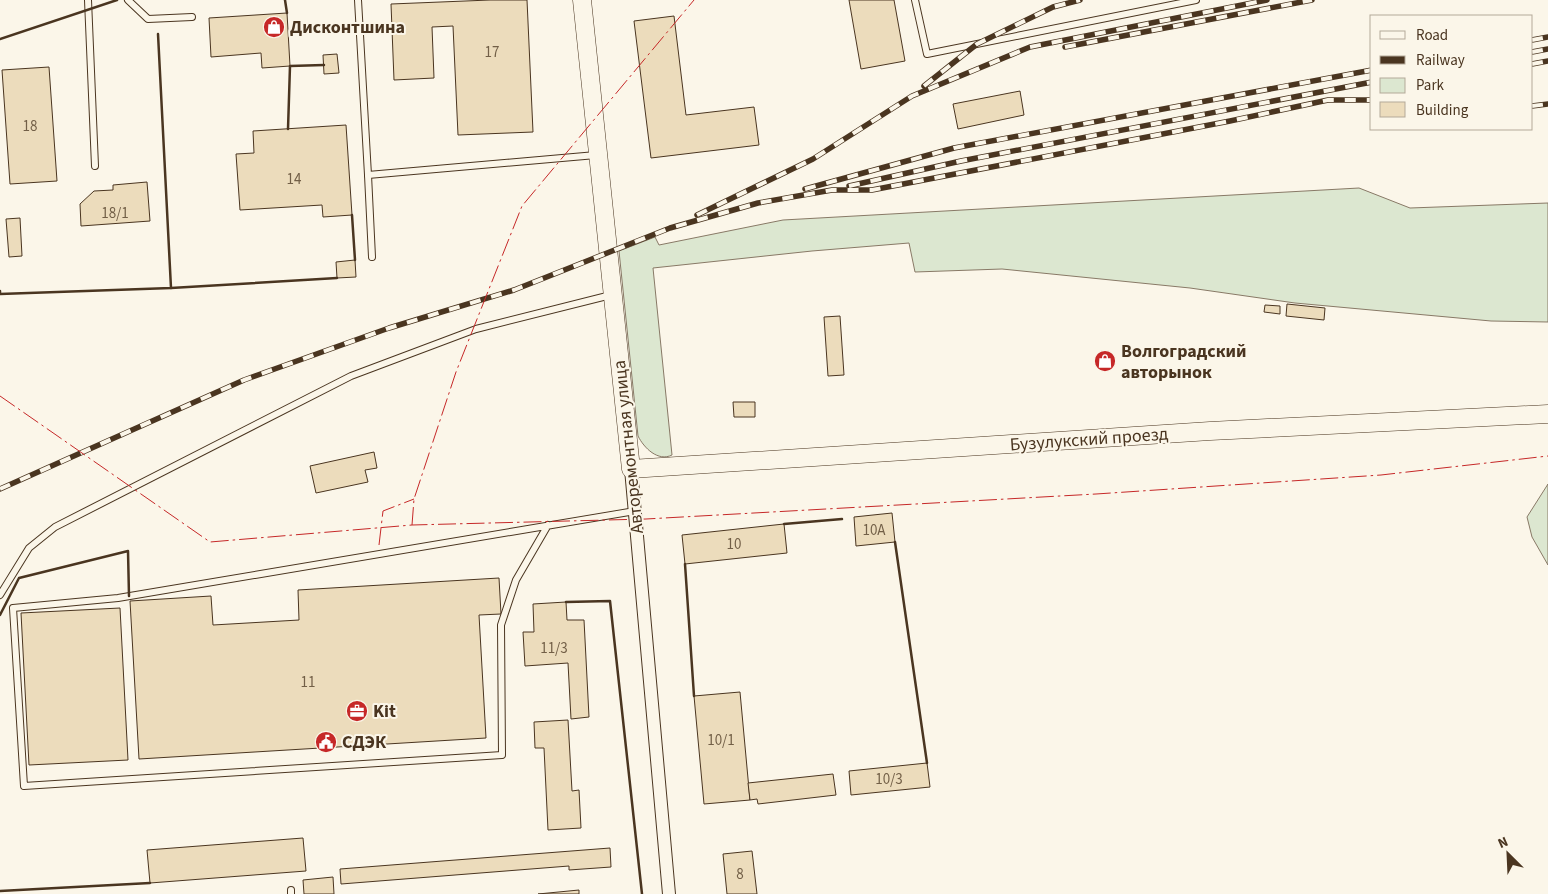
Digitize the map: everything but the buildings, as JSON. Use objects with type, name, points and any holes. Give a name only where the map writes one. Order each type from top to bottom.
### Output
[{"type":"main road","name":"Авторемонтная улица","points":[[582,0],[631,469]]},
{"type":"main road","name":"Бузулукский проезд","points":[[631,469],[1210,431],[1548,414]]},
{"type":"street","name":"Авторемонтная улица","points":[[631,469],[669,894]]},
{"type":"lane","points":[[88,0],[95,166]]},
{"type":"lane","points":[[128,0],[148,19],[192,17]]},
{"type":"lane","points":[[358,0],[372,257]]},
{"type":"lane","points":[[915,0],[927,54],[1196,0]]},
{"type":"lane","points":[[368,175],[598,155]]},
{"type":"lane","points":[[0,595],[29,548],[55,527],[351,376],[476,329],[613,295]]},
{"type":"lane","points":[[548,525],[516,580],[501,624],[502,755],[24,786],[13,608],[118,598],[548,525],[635,511]]},
{"type":"green space","points":[[1359,188],[1410,208],[1548,203],[1548,322],[1491,321],[1295,303],[1190,288],[1002,269],[915,272],[909,243],[653,268],[672,455],[662,457],[652,453],[638,436],[619,251],[655,237],[659,245],[783,220]]},
{"type":"green space","points":[[1548,484],[1548,565],[1532,537],[1527,517]]},
{"type":"railway","points":[[924,86],[977,44],[1053,7],[1080,0]]},
{"type":"railway","points":[[697,215],[813,159],[912,96],[1030,47],[1267,0]]},
{"type":"railway","points":[[1065,47],[1312,0]]},
{"type":"railway","points":[[1533,40],[1548,37]]},
{"type":"railway","points":[[1533,52],[1548,49]]},
{"type":"railway","points":[[1533,64],[1548,61]]},
{"type":"railway","points":[[805,189],[954,148],[1370,70]]},
{"type":"railway","points":[[849,186],[961,161],[1370,82]]},
{"type":"railway","points":[[0,489],[244,380],[389,328],[514,290],[670,228],[758,203],[832,190],[872,190],[1230,121],[1328,100],[1370,100]]},
{"type":"railway","points":[[1533,106],[1548,104]]},
{"type":"wall","points":[[0,39],[117,0]]},
{"type":"wall","points":[[285,0],[287,13]]},
{"type":"wall","points":[[0,291],[0,294],[171,288],[158,34]]},
{"type":"wall","points":[[288,129],[290,66],[324,65]]},
{"type":"wall","points":[[352,215],[355,260]]},
{"type":"wall","points":[[171,288],[337,278]]},
{"type":"wall","points":[[784,524],[842,519]]},
{"type":"wall","points":[[895,542],[927,763]]},
{"type":"wall","points":[[0,615],[19,578],[128,551],[129,596]]},
{"type":"wall","points":[[685,564],[694,696]]},
{"type":"wall","points":[[566,602],[610,601],[642,894]]},
{"type":"wall","points":[[0,891],[150,883]]},
{"type":"power","points":[[412,525],[414,499],[456,372],[522,206],[694,0]]},
{"type":"power","points":[[0,396],[210,542],[412,525],[646,519],[1096,494],[1381,475],[1548,456]]},
{"type":"power","points":[[379,545],[383,511],[414,499]]},
{"type":"place","name":"Дисконтшина","points":[[274,27]]},
{"type":"place","name":"Волгоградский авторынок","points":[[1105,361]]},
{"type":"place","name":"Kit","points":[[357,711]]},
{"type":"place","name":"СДЭК","points":[[326,742]]}]
